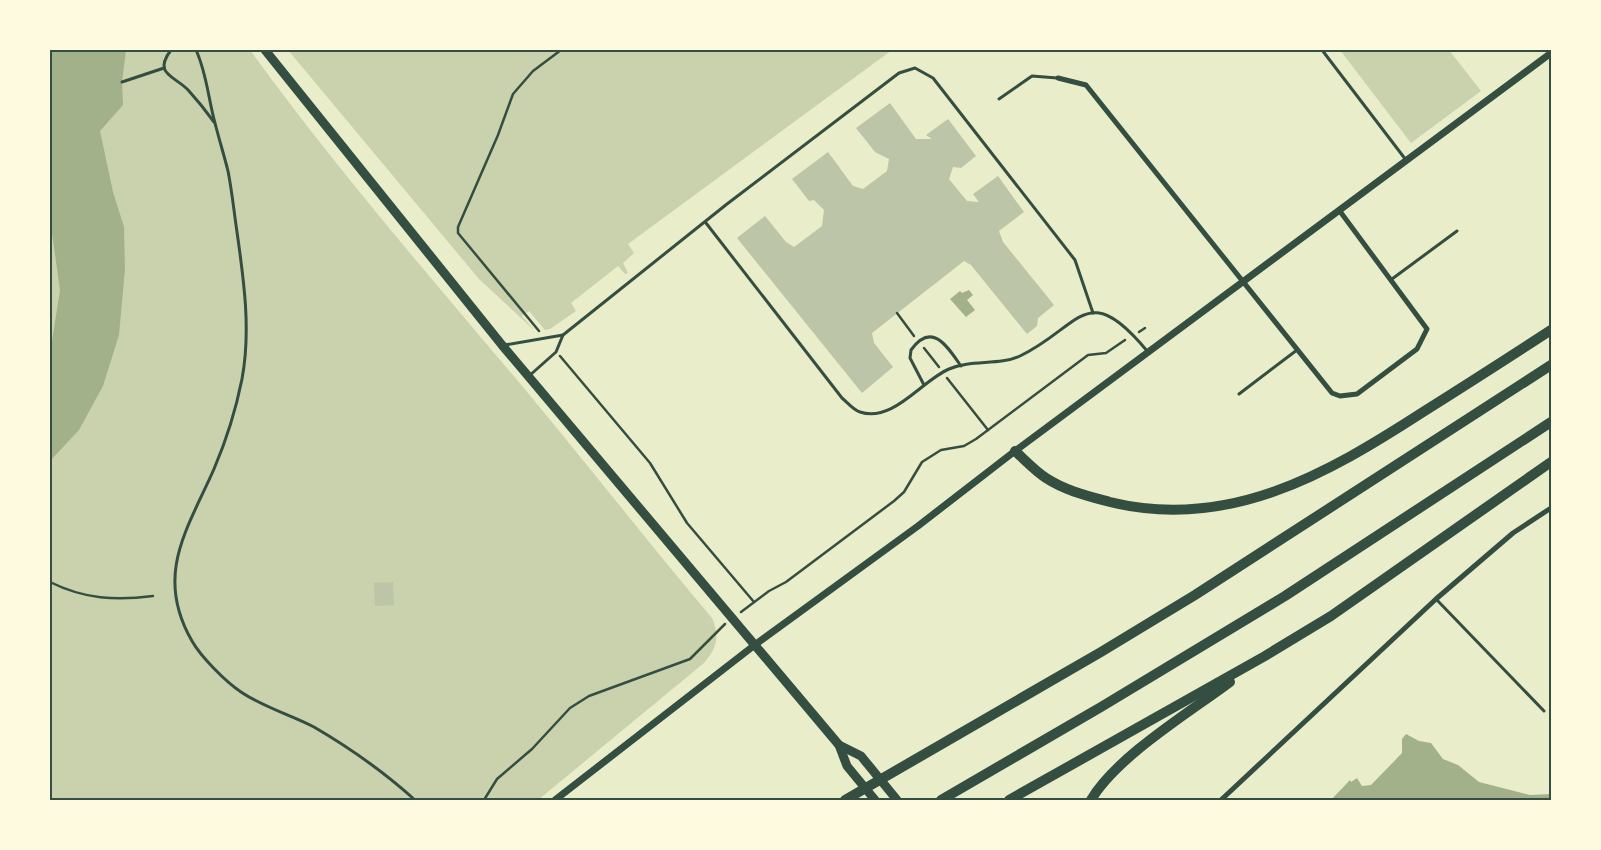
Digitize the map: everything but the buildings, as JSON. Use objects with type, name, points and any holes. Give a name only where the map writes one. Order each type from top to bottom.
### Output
[{"type":"highway","points":[[1014,451],[1046,478],[1076,493],[1120,504],[1161,510],[1212,508],[1265,496],[1324,471],[1361,452],[1551,330]]},
{"type":"highway","points":[[845,800],[1195,595],[1551,365]]},
{"type":"highway","points":[[940,800],[1101,707],[1285,596],[1551,422]]},
{"type":"highway","points":[[1009,800],[1265,656],[1331,616],[1551,462]]},
{"type":"highway","points":[[1091,800],[1096,791],[1126,759],[1265,656]]},
{"type":"main road","points":[[265,50],[502,345],[756,644],[839,745],[847,766],[875,800]]},
{"type":"main road","points":[[839,745],[861,756],[897,800]]},
{"type":"street","points":[[555,800],[756,644],[918,526],[1014,451],[1551,53]]},
{"type":"street","points":[[1058,78],[1086,85],[1332,393],[1340,396],[1357,394],[1417,349],[1427,329],[1392,279],[1339,210]]},
{"type":"street","points":[[1221,800],[1436,598],[1513,533],[1551,508]]},
{"type":"lane","points":[[170,50],[164,59],[164,68],[168,76],[188,89],[214,122]]},
{"type":"lane","points":[[196,50],[205,70],[214,122],[228,170],[244,282],[246,327],[242,378],[215,466],[179,550],[174,574],[174,594],[192,641],[212,665],[241,692],[313,727],[356,753],[394,781],[415,800]]},
{"type":"lane","points":[[1322,50],[1406,160]]},
{"type":"lane","points":[[122,82],[164,68]]},
{"type":"lane","points":[[529,376],[556,352],[563,336],[899,73],[915,68],[933,78],[1075,260],[1093,313]]},
{"type":"lane","points":[[999,99],[1032,76],[1058,78]]},
{"type":"lane","points":[[706,223],[842,398],[858,412],[872,415],[888,410],[949,368],[1017,357],[1034,349],[1077,316],[1093,313],[1106,314],[1121,321],[1149,352]]},
{"type":"lane","points":[[1392,279],[1457,232]]},
{"type":"lane","points":[[502,345],[563,336]]},
{"type":"lane","points":[[924,385],[910,358],[910,350],[922,339],[938,338],[946,344],[961,366]]},
{"type":"lane","points":[[1239,394],[1297,350]]},
{"type":"lane","points":[[1436,598],[1544,712]]},
{"type":"path","points":[[540,332],[458,233],[458,228],[498,135],[513,94],[533,71],[561,50]]},
{"type":"path","points":[[566,362],[650,463],[687,523],[754,602],[786,582],[894,501],[911,482],[915,470],[922,462],[941,450],[964,446],[976,439],[1088,355],[1106,353],[1119,344]]},
{"type":"path","points":[[50,582],[65,590],[120,600],[153,596]]},
{"type":"path","points":[[484,800],[497,779],[532,749],[570,708],[589,696],[690,659],[718,630]]},
{"type":"shaded area","points":[[50,50],[250,50],[349,179],[523,387],[712,618],[716,631],[716,642],[704,663],[538,800],[50,800]]},
{"type":"shaded area","points":[[50,50],[126,50],[122,82],[123,105],[100,131],[113,192],[124,227],[125,269],[119,335],[103,386],[79,430],[50,461],[50,354],[60,290],[50,219]]},
{"type":"shaded area","points":[[288,50],[892,50],[628,244],[634,253],[623,263],[628,273],[625,274],[618,266],[571,303],[576,311],[550,329],[545,330],[529,311],[522,316],[534,330],[479,279]]},
{"type":"shaded area","points":[[1340,50],[1449,50],[1481,91],[1411,143]]},
{"type":"shaded area","points":[[969,290],[973,295],[967,300],[975,310],[966,317],[950,299],[960,291],[962,293]]},
{"type":"shaded area","points":[[1406,734],[1419,741],[1431,743],[1443,759],[1458,765],[1479,782],[1530,795],[1551,794],[1551,800],[1331,800],[1350,780],[1351,782],[1357,778],[1362,786],[1371,785],[1402,753],[1402,739]]}]
